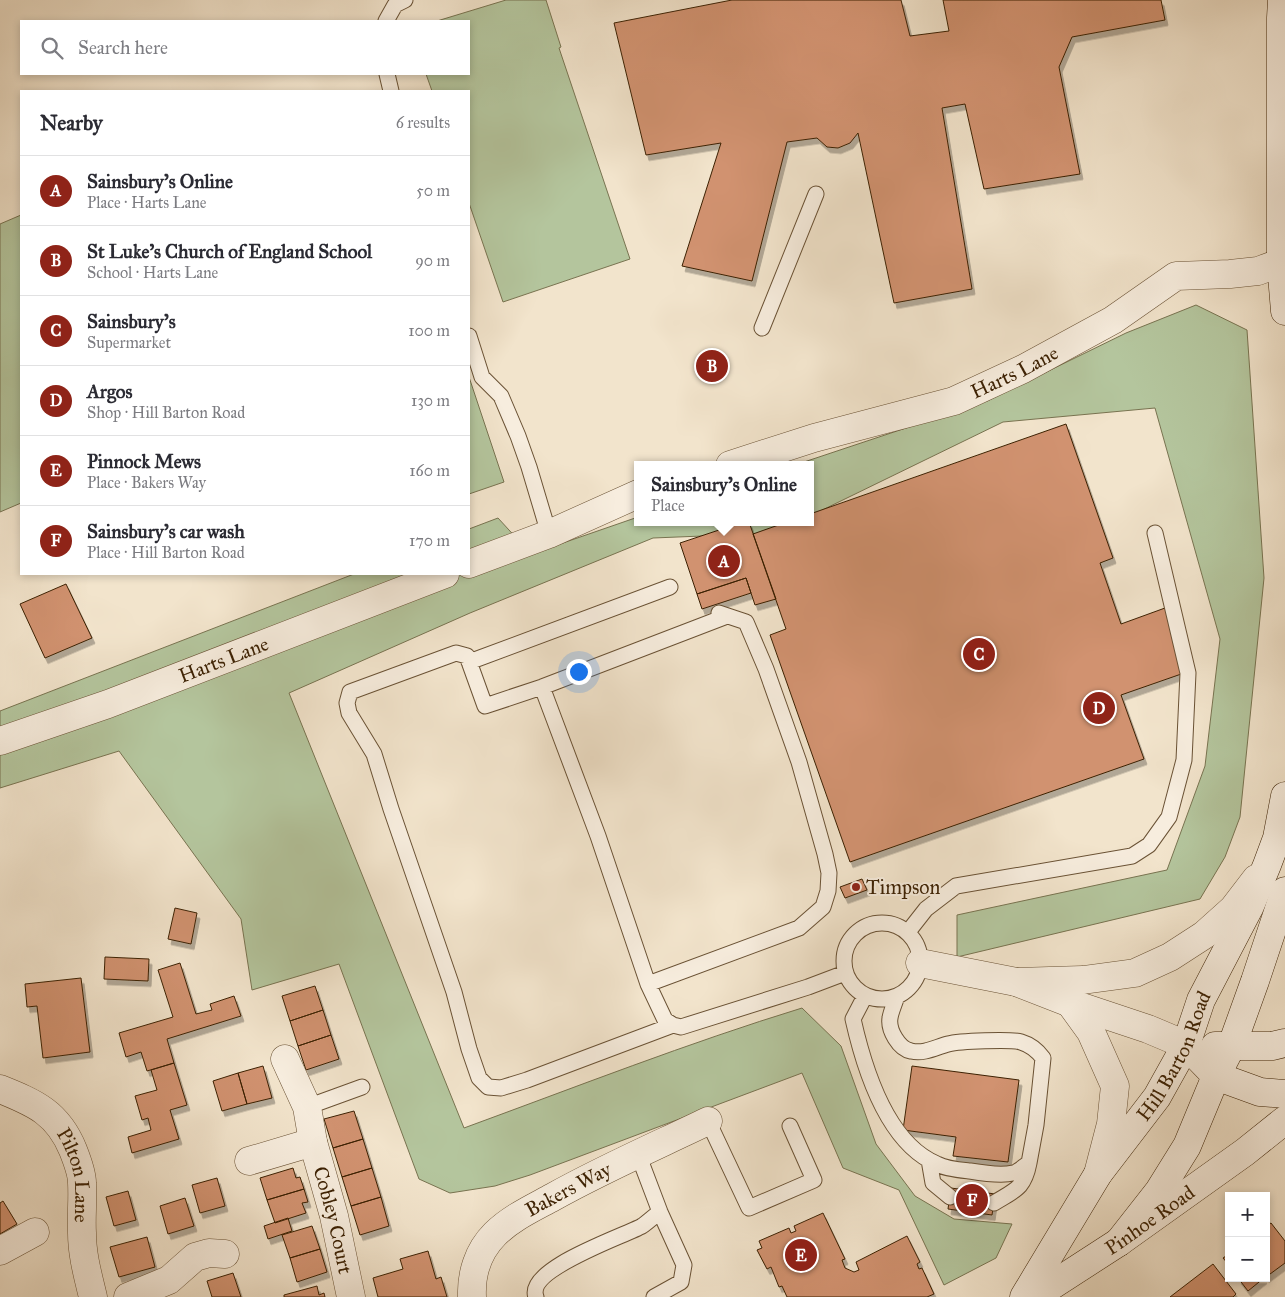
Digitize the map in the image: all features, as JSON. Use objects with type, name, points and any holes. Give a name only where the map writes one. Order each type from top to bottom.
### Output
[{"type":"street","points":[[1282,0],[1283,262],[1285,312]]},
{"type":"street","name":"Harts Lane","points":[[742,461],[814,438],[954,401],[1023,368],[1113,320],[1176,276],[1258,271],[1283,262]]},
{"type":"street","points":[[470,564],[549,534],[634,496]]},
{"type":"street","name":"Harts Lane","points":[[0,741],[108,704],[442,575]]},
{"type":"street","name":"Hill Barton Road","points":[[1024,1297],[1098,1174],[1157,1096],[1186,1045],[1201,1000],[1250,906],[1267,865],[1277,838],[1285,796]]},
{"type":"street","points":[[1016,982],[1083,980],[1135,974],[1170,957],[1204,935],[1233,909],[1267,865]]},
{"type":"street","points":[[1119,1242],[1159,1191],[1187,1146],[1216,1076],[1232,1045],[1285,891]]},
{"type":"street","points":[[920,963],[1016,982],[1070,1003],[1148,1029],[1186,1045],[1272,1046],[1285,1043]]},
{"type":"street","points":[[1070,1003],[1090,1032],[1115,1086],[1111,1124],[1098,1174]]},
{"type":"street","points":[[1186,1045],[1216,1076],[1260,1092],[1285,1094]]},
{"type":"street","name":"Cobley Court","points":[[285,1059],[307,1107],[313,1142],[334,1216],[351,1297]]},
{"type":"street","name":"Pilton Lane","points":[[0,1089],[39,1107],[58,1122],[67,1136],[76,1157],[82,1181],[82,1235],[87,1274],[94,1297]]},
{"type":"street","name":"Pinhoe Road","points":[[1034,1297],[1119,1242],[1245,1152],[1285,1120]]},
{"type":"street","name":"Bakers Way","points":[[472,1297],[472,1278],[482,1251],[494,1235],[509,1221],[589,1177],[708,1121]]},
{"type":"street","name":"Cobley Court","points":[[249,1161],[313,1142]]},
{"type":"street","points":[[0,1251],[36,1232]]},
{"type":"street","points":[[128,1297],[169,1280],[195,1257],[209,1253],[225,1254]]},
{"type":"lane","points":[[387,20],[395,5],[406,0]]},
{"type":"lane","points":[[387,75],[392,90]]},
{"type":"lane","points":[[762,328],[816,194]]},
{"type":"lane","points":[[470,339],[482,377],[501,396],[518,436],[549,534]]},
{"type":"lane","points":[[908,932],[926,909],[956,886],[1132,856],[1149,845],[1170,817],[1184,760],[1188,672],[1155,533]]},
{"type":"lane","points":[[469,662],[670,587]]},
{"type":"lane","points":[[648,984],[800,928],[823,906],[828,891],[829,873],[799,762],[770,678],[746,622],[727,616],[542,687],[485,706],[467,656],[456,653],[350,692],[347,703],[349,713],[374,754],[391,810],[454,992],[469,1049],[479,1078],[488,1087],[500,1088],[527,1080],[674,1025]]},
{"type":"lane","points":[[542,687],[598,836],[648,984],[665,1020],[681,1027],[808,987],[845,973]]},
{"type":"lane","points":[[885,922],[898,926],[908,932],[919,952],[920,963],[918,974],[906,991],[886,999],[875,999],[865,996],[848,981],[843,960],[845,948],[861,928],[872,923],[885,922]]},
{"type":"lane","points":[[865,996],[853,1019],[869,1074],[882,1105],[898,1133],[914,1151],[937,1164],[988,1174],[1013,1173],[1029,1163]]},
{"type":"lane","points":[[897,996],[889,1020],[893,1035],[905,1049],[926,1051],[950,1043],[1009,1041],[1020,1042],[1030,1046],[1043,1058],[1036,1125],[1026,1178],[1020,1186],[994,1203]]},
{"type":"lane","points":[[307,1107],[362,1087]]},
{"type":"lane","points":[[708,1121],[748,1208],[814,1180],[790,1126]]},
{"type":"lane","points":[[638,1154],[660,1212],[684,1265],[681,1282],[654,1297]]},
{"type":"lane","points":[[929,1160],[933,1183],[950,1197]]},
{"type":"lane","points":[[536,1297],[534,1294],[536,1286],[541,1277],[578,1254],[642,1226],[660,1212]]},
{"type":"green space","points":[[506,0],[546,0],[561,47],[559,48],[630,259],[503,302],[470,206],[470,90],[432,90],[426,75],[470,75],[470,20],[440,20]]},
{"type":"green space","points":[[20,215],[20,503],[0,512],[0,224]]},
{"type":"green space","points":[[1196,305],[1247,330],[1264,578],[1240,817],[1225,857],[1200,899],[957,957],[957,915],[1167,870],[1205,766],[1220,639],[1155,408],[1003,422],[814,514],[814,461],[807,461],[987,401],[1126,333]]},
{"type":"green space","points":[[470,380],[504,482],[470,494]]},
{"type":"green space","points":[[498,518],[531,554],[634,518],[634,526],[790,526],[777,533],[653,538],[470,613],[289,693],[464,1128],[674,1051],[802,1008],[841,1046],[876,1144],[915,1196],[954,1219],[1012,1224],[996,1258],[944,1285],[899,1190],[843,1168],[802,1073],[530,1175],[495,1186],[450,1193],[419,1179],[339,964],[252,990],[241,919],[119,751],[0,788],[0,711],[351,575],[470,575],[470,529]]},
{"type":"building","points":[[732,0],[901,0],[910,36],[949,31],[943,0],[1161,0],[1165,20],[1072,37],[1059,67],[1080,174],[984,189],[965,104],[942,108],[972,289],[894,303],[858,133],[850,143],[838,148],[827,147],[817,138],[787,142],[752,281],[682,266],[721,143],[646,155],[614,23]]},
{"type":"building","points":[[1066,424],[1113,558],[1100,563],[1121,624],[1165,608],[1187,672],[1121,695],[1144,759],[850,862],[770,635],[786,629],[753,534],[776,526],[814,526],[814,513]]},
{"type":"building","points":[[731,526],[750,526],[776,599],[755,605],[746,578],[697,594],[680,543]]},
{"type":"building","points":[[746,578],[751,593],[702,609],[697,594]]},
{"type":"building","points":[[66,584],[92,638],[45,658],[20,604]]},
{"type":"building","points":[[862,879],[867,890],[845,898],[840,887]]},
{"type":"building","points":[[175,908],[197,913],[191,944],[168,939]]},
{"type":"building","points":[[105,957],[149,959],[148,981],[104,979]]},
{"type":"building","points":[[180,963],[196,1014],[212,1010],[210,1004],[234,996],[241,1016],[167,1039],[174,1063],[147,1071],[141,1052],[126,1057],[119,1033],[173,1017],[158,970]]},
{"type":"building","points":[[81,978],[90,1052],[43,1058],[37,1006],[27,1007],[25,984]]},
{"type":"building","points":[[315,986],[323,1010],[290,1021],[282,996]]},
{"type":"building","points":[[323,1010],[331,1035],[298,1046],[290,1021]]},
{"type":"building","points":[[331,1035],[339,1059],[306,1070],[298,1046]]},
{"type":"building","points":[[174,1063],[187,1105],[170,1110],[179,1139],[132,1153],[128,1137],[151,1130],[148,1118],[142,1120],[135,1096],[157,1090],[151,1070]]},
{"type":"building","points":[[263,1066],[272,1098],[247,1104],[238,1073]]},
{"type":"building","points":[[912,1066],[1019,1080],[1008,1162],[953,1156],[956,1137],[903,1130]]},
{"type":"building","points":[[238,1073],[247,1104],[222,1111],[213,1081]]},
{"type":"building","points":[[354,1111],[363,1139],[333,1148],[324,1119]]},
{"type":"building","points":[[363,1139],[372,1168],[342,1177],[333,1148]]},
{"type":"building","points":[[293,1168],[296,1178],[300,1177],[304,1189],[267,1200],[260,1178]]},
{"type":"building","points":[[372,1168],[381,1197],[351,1206],[342,1177]]},
{"type":"building","points":[[217,1178],[225,1206],[200,1213],[192,1185]]},
{"type":"building","points":[[951,1188],[995,1194],[992,1215],[948,1209]]},
{"type":"building","points":[[304,1189],[308,1202],[302,1203],[306,1213],[275,1223],[267,1200]]},
{"type":"building","points":[[128,1191],[136,1220],[114,1226],[106,1197]]},
{"type":"building","points":[[381,1197],[389,1226],[360,1235],[351,1206]]},
{"type":"building","points":[[185,1198],[194,1226],[168,1234],[160,1206]]},
{"type":"building","points":[[3,1201],[17,1224],[0,1234],[0,1203]]},
{"type":"building","points":[[823,1213],[845,1259],[842,1260],[845,1268],[854,1272],[859,1270],[856,1262],[907,1236],[920,1262],[917,1264],[919,1269],[922,1268],[934,1294],[927,1297],[787,1297],[782,1286],[779,1287],[771,1267],[767,1269],[757,1250],[762,1248],[759,1241],[789,1228],[791,1233],[796,1231],[794,1226]]},
{"type":"building","points":[[288,1218],[292,1231],[268,1239],[264,1226]]},
{"type":"building","points":[[1270,1224],[1285,1241],[1285,1263],[1270,1274],[1270,1237]]},
{"type":"building","points":[[312,1226],[320,1249],[290,1258],[282,1235]]},
{"type":"building","points":[[147,1237],[155,1267],[119,1277],[110,1247]]},
{"type":"building","points":[[320,1249],[327,1272],[297,1282],[290,1258]]},
{"type":"building","points":[[428,1251],[436,1279],[441,1277],[447,1297],[378,1297],[373,1278],[403,1269],[400,1259]]},
{"type":"building","points":[[1213,1264],[1236,1294],[1233,1297],[1170,1297]]},
{"type":"building","points":[[233,1273],[241,1297],[212,1297],[207,1281]]},
{"type":"building","points":[[1241,1282],[1259,1282],[1248,1291]]},
{"type":"building","points":[[317,1286],[319,1295],[324,1293],[325,1297],[284,1297],[284,1295]]},
{"type":"place","name":"St Luke's Church of England School","points":[[712,366]]},
{"type":"place","name":"Sainsbury's Online","points":[[724,561]]},
{"type":"place","name":"Sainsbury's","points":[[979,654]]},
{"type":"place","name":"Argos","points":[[1099,708]]},
{"type":"place","name":"Timpson","points":[[856,887]]},
{"type":"place","name":"Sainsbury's car wash","points":[[972,1200]]},
{"type":"place","name":"Pinnock Mews","points":[[801,1255]]}]
